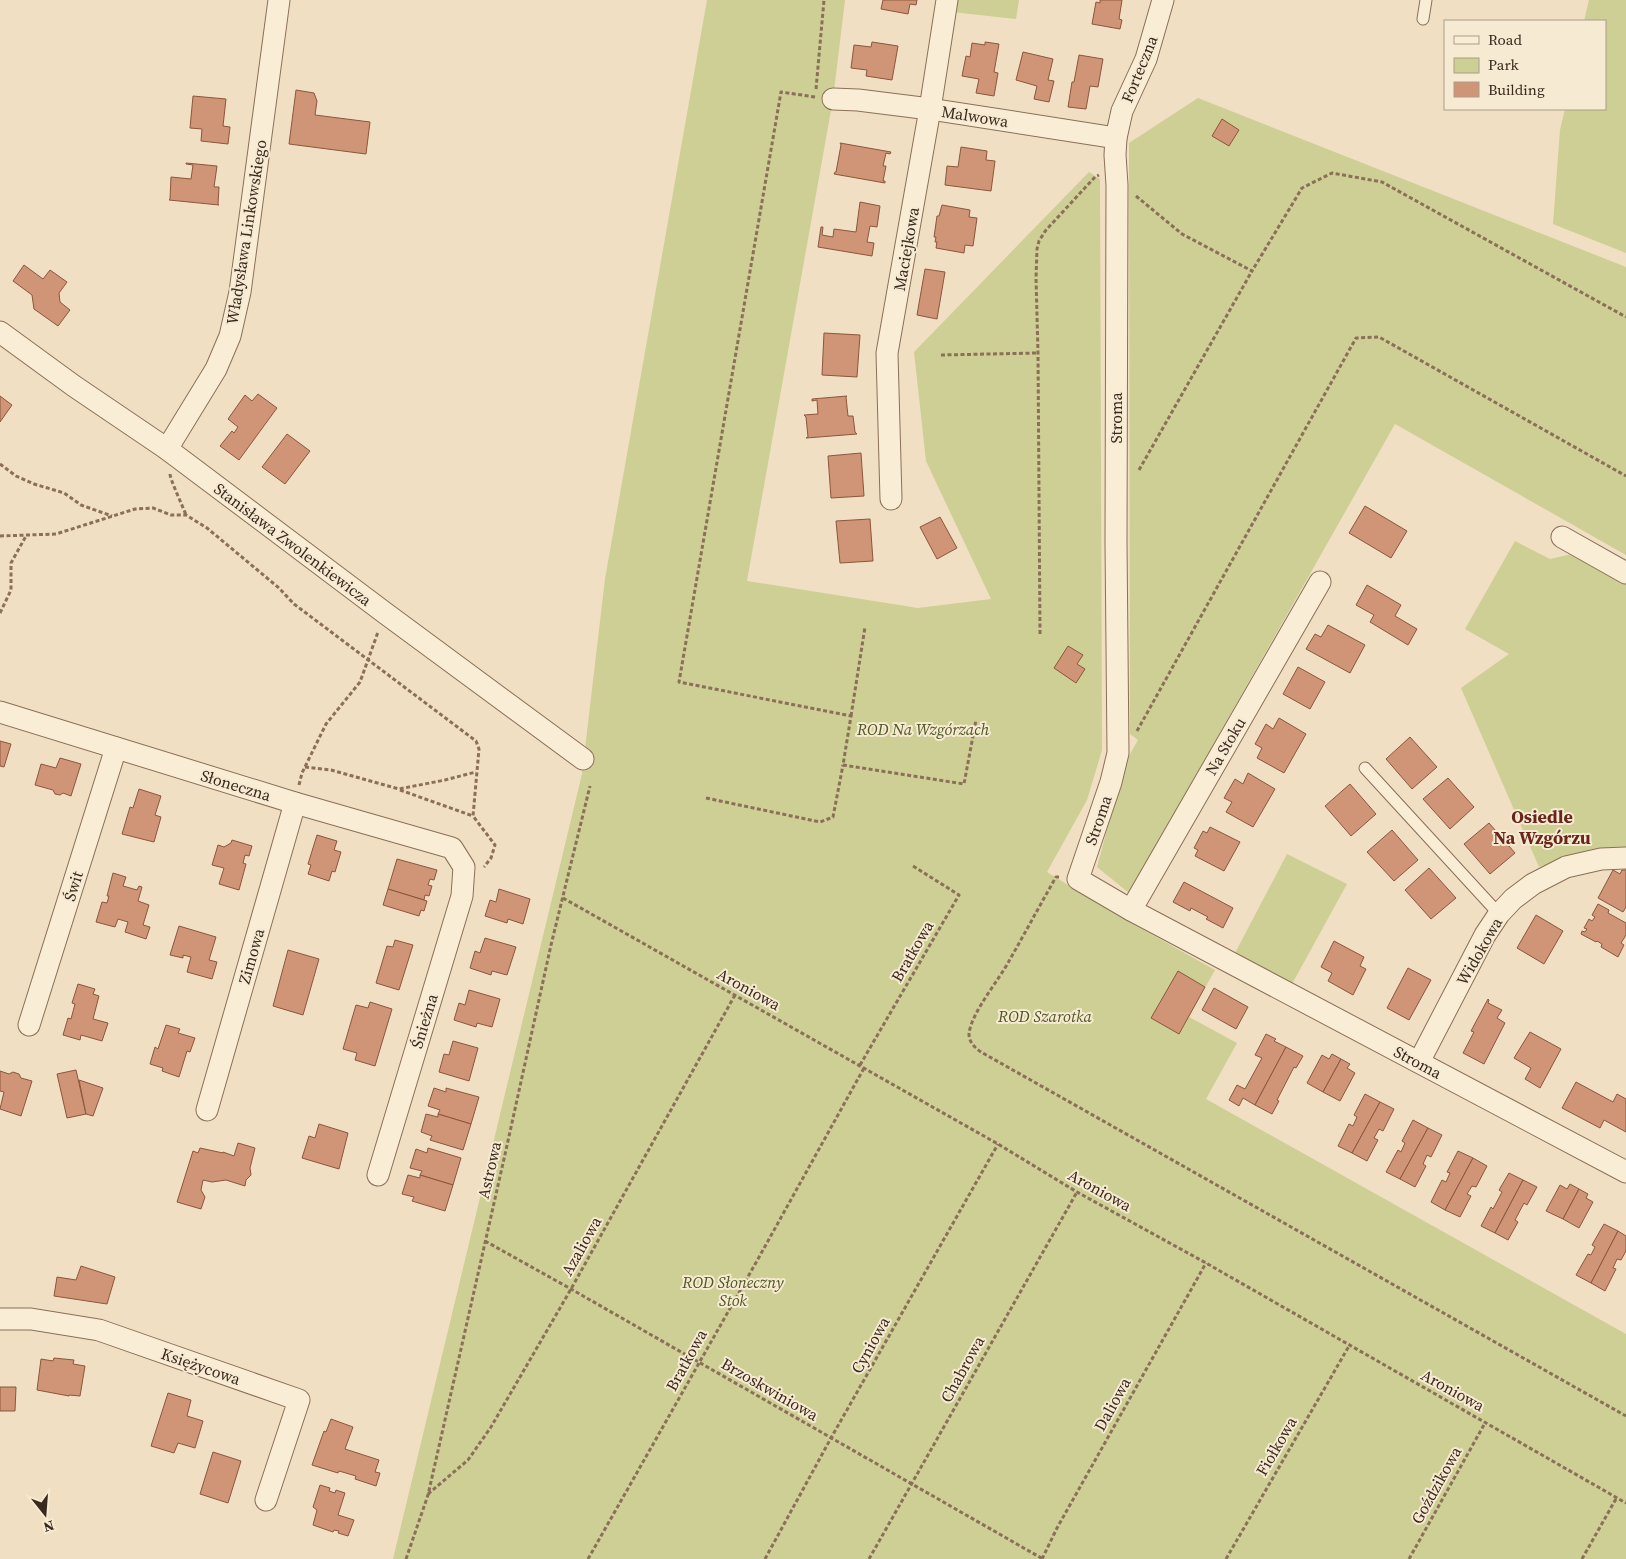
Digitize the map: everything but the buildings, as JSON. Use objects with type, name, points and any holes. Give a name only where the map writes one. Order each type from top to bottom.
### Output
[{"type":"street","name":"Władysława Linkowskiego","points":[[167,449],[216,369],[230,336],[240,292],[279,0]]},
{"type":"street","name":"Maciejkowa","points":[[891,499],[887,353],[930,109],[947,0]]},
{"type":"street","name":"Forteczna","points":[[1116,138],[1122,111],[1146,59],[1163,0]]},
{"type":"street","name":"Malwowa","points":[[824,98],[858,100],[930,109],[1116,138]]},
{"type":"street","name":"Stroma","points":[[1116,138],[1118,753],[1111,782],[1078,879],[1131,910],[1626,1172]]},
{"type":"street","name":"Stanisława Zwolenkiewicza","points":[[0,332],[74,386],[167,449],[385,613],[584,759]]},
{"type":"street","points":[[1562,537],[1626,573]]},
{"type":"street","name":"Na Stoku","points":[[1131,910],[1320,582]]},
{"type":"street","name":"Słoneczna","points":[[0,712],[295,803],[452,848],[464,874]]},
{"type":"street","name":"Świt","points":[[29,1024],[116,748]]},
{"type":"street","name":"Zimowa","points":[[207,1110],[295,803]]},
{"type":"street","name":"Widokowa","points":[[1419,1062],[1485,934],[1499,914],[1513,899],[1533,884],[1566,867],[1601,859],[1626,858]]},
{"type":"street","name":"Śnieżna","points":[[378,1174],[462,896],[464,874]]},
{"type":"street","name":"Księżycowa","points":[[0,1319],[31,1319],[99,1330],[299,1400],[266,1500]]},
{"type":"lane","points":[[1423,19],[1426,0]]},
{"type":"lane","points":[[1365,768],[1499,914]]},
{"type":"path","points":[[824,0],[824,98],[781,92],[679,682],[851,716]]},
{"type":"path","points":[[1139,470],[1302,188],[1332,173],[1382,182],[1626,317]]},
{"type":"path","points":[[1040,634],[1036,261],[1039,241],[1046,230],[1095,177],[1116,177],[1182,234],[1252,272]]},
{"type":"path","points":[[1134,737],[1356,338],[1379,337],[1626,476]]},
{"type":"path","points":[[941,356],[1038,353]]},
{"type":"path","points":[[167,449],[172,465],[170,478],[178,491],[186,514],[207,528],[279,588],[294,604],[476,741],[478,749],[473,816]]},
{"type":"path","points":[[0,464],[16,476],[34,484],[64,493],[81,505],[112,516]]},
{"type":"path","points":[[0,536],[56,534],[135,509],[153,508],[171,515],[186,514]]},
{"type":"path","points":[[0,613],[12,590],[11,563],[27,536]]},
{"type":"path","points":[[295,803],[305,767],[326,724],[360,682],[385,613]]},
{"type":"path","points":[[706,798],[820,822],[834,817],[865,627]]},
{"type":"path","points":[[843,765],[964,784],[976,720]]},
{"type":"path","points":[[305,767],[331,770],[396,789],[473,816],[495,845],[491,858],[481,870],[464,874]]},
{"type":"path","points":[[396,789],[476,772]]},
{"type":"path","name":"Astrowa","points":[[406,1559],[428,1494],[551,945],[590,786]]},
{"type":"path","name":"Bratkowa","points":[[860,1065],[959,895],[914,866]]},
{"type":"path","points":[[1078,879],[1056,877],[1009,961],[974,1018],[969,1035],[973,1047],[1626,1416]]},
{"type":"path","name":"Aroniowa","points":[[563,898],[860,1065],[998,1144],[1077,1192],[1206,1263],[1626,1503]]},
{"type":"path","name":"Azaliowa","points":[[428,1494],[468,1460],[477,1449],[571,1289],[735,995]]},
{"type":"path","name":"Bratkowa","points":[[588,1559],[864,1068]]},
{"type":"path","name":"Cyniowa","points":[[765,1559],[998,1144]]},
{"type":"path","name":"Chabrowa","points":[[869,1559],[1077,1192]]},
{"type":"path","name":"Brzoskwiniowa","points":[[485,1241],[1042,1559]]},
{"type":"path","name":"Daliowa","points":[[1042,1559],[1056,1528],[1206,1263]]},
{"type":"path","name":"Fiołkowa","points":[[1226,1559],[1349,1346]]},
{"type":"path","name":"Goździkowa","points":[[1409,1559],[1485,1423]]},
{"type":"path","points":[[1582,1559],[1617,1497]]},
{"type":"green space","points":[[707,0],[845,0],[833,99],[747,581],[918,608],[991,599],[926,461],[914,352],[1089,172],[1100,179],[1102,750],[1087,800],[1047,872],[1117,915],[1215,970],[1189,1017],[1237,1043],[1206,1099],[1626,1334],[1626,1559],[393,1559],[582,774],[605,579]]},
{"type":"green space","points":[[954,0],[1019,0],[1016,19],[952,12]]},
{"type":"green space","points":[[1589,0],[1626,0],[1626,253],[1553,224],[1560,130],[1565,110],[1606,110],[1606,20],[1584,20]]},
{"type":"green space","points":[[1198,98],[1626,267],[1626,555],[1395,424],[1129,893],[1097,867],[1125,763],[1138,740],[1130,734],[1129,143]]},
{"type":"green space","points":[[1515,541],[1550,559],[1576,553],[1626,581],[1626,849],[1590,850],[1539,867],[1461,688],[1509,654],[1465,629]]},
{"type":"green space","points":[[1287,854],[1347,884],[1292,984],[1234,955]]},
{"type":"district","name":"Osiedle Na Wzgórzu","points":[[1542,828]]},
{"type":"park label","name":"ROD Na Wzgórzach","points":[[923,729]]},
{"type":"park label","name":"ROD Szarotka","points":[[1045,1016]]},
{"type":"park label","name":"ROD Słoneczny Stok","points":[[733,1291]]}]
